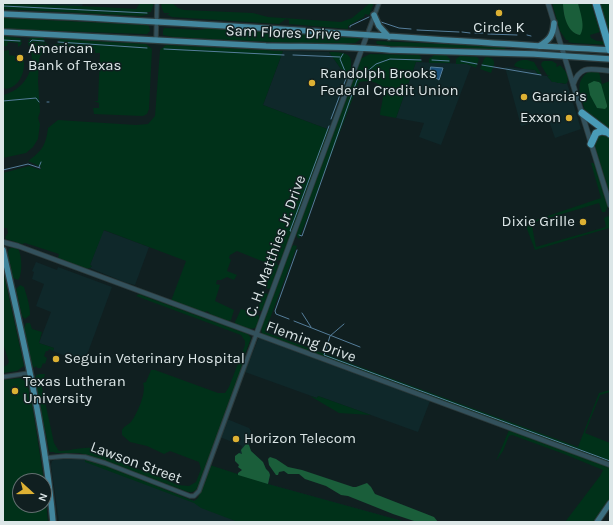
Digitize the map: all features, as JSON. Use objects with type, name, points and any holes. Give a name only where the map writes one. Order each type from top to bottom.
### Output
[{"type":"highway","points":[[596,3],[610,50]]},
{"type":"highway","points":[[582,113],[608,133]]},
{"type":"highway","points":[[591,144],[596,133],[602,131],[608,133]]},
{"type":"main road","name":"Sam Flores Drive","points":[[3,14],[270,28],[389,37],[610,50]]},
{"type":"main road","points":[[374,15],[378,26],[389,37]]},
{"type":"main road","points":[[540,46],[551,38],[554,23]]},
{"type":"main road","name":"Sam Flores Drive","points":[[3,32],[289,47],[362,47],[610,59]]},
{"type":"main road","points":[[3,250],[45,458],[53,522]]},
{"type":"main road","points":[[597,522],[610,503]]},
{"type":"street","points":[[156,40],[157,3]]},
{"type":"street","name":"C. H. Matthies Jr. Drive","points":[[194,496],[199,491],[379,3]]},
{"type":"street","points":[[548,3],[563,56],[610,205]]},
{"type":"street","points":[[573,86],[576,76],[582,70],[610,70]]},
{"type":"street","name":"Fleming Drive","points":[[3,242],[18,246],[610,465]]},
{"type":"street","points":[[3,377],[29,373]]},
{"type":"street","name":"Lawson Street","points":[[45,458],[66,456],[85,457],[105,463],[190,496],[194,496]]},
{"type":"shaded area","points":[[3,3],[83,3],[82,7]]},
{"type":"shaded area","points":[[283,51],[329,52],[348,79],[330,130],[263,105]]},
{"type":"shaded area","points":[[416,62],[467,64],[471,66],[441,145],[419,137],[424,123],[396,118]]},
{"type":"shaded area","points":[[505,67],[535,70],[538,75],[547,76],[552,82],[567,83],[581,129],[555,138],[548,118],[521,126]]},
{"type":"shaded area","points":[[103,230],[149,247],[135,285],[90,268],[92,266],[90,265]]},
{"type":"shaded area","points":[[36,262],[57,270],[58,267],[112,287],[84,363],[53,351],[54,348],[39,343],[51,312],[36,306],[44,284],[32,279],[34,272],[32,271]]},
{"type":"shaded area","points":[[260,338],[430,401],[418,432],[318,396],[317,398],[245,372],[258,339]]},
{"type":"shaded area","points":[[227,419],[249,428],[251,431],[249,449],[263,462],[269,472],[270,475],[268,484],[406,522],[59,522],[51,465],[52,461],[56,459],[74,458],[93,461],[194,501],[198,498],[210,465],[241,477],[247,460],[238,457],[242,446],[220,437]]},
{"type":"green space","points":[[140,3],[154,3],[151,12],[146,12],[150,14],[141,16],[3,9],[3,4],[136,9]]},
{"type":"green space","points":[[161,3],[172,3],[178,8],[184,10],[253,13],[268,17],[341,22],[352,18],[370,3],[374,3],[369,15],[365,14],[364,17],[348,26],[348,29],[289,24],[289,20],[286,19],[279,24],[172,17],[166,14],[169,13],[164,13]]},
{"type":"green space","points":[[552,3],[563,3],[566,21],[571,29],[578,35],[582,31],[582,25],[578,3],[591,3],[600,32],[590,35],[591,38],[597,41],[610,42],[610,45],[568,42],[569,40],[566,40],[560,31]]},
{"type":"green space","points":[[563,3],[578,3],[583,24],[580,35],[576,34],[569,27],[565,17]]},
{"type":"green space","points":[[599,3],[610,3],[610,33],[609,32]]},
{"type":"green space","points":[[3,18],[147,25],[149,26],[150,31],[147,34],[144,34],[3,29]]},
{"type":"green space","points":[[164,28],[198,30],[214,28],[361,39],[355,43],[312,44],[173,37],[163,35]]},
{"type":"green space","points":[[3,36],[20,38],[22,41],[19,41],[22,42],[21,45],[18,47],[18,43],[8,42],[7,46],[3,46]]},
{"type":"green space","points":[[32,38],[43,38],[45,40],[43,41],[47,43],[31,43],[48,44],[47,48],[39,59],[38,81],[40,112],[38,118],[40,124],[38,139],[33,147],[26,153],[3,158],[3,95],[16,89],[26,79],[32,59],[28,42],[31,41],[28,41]]},
{"type":"green space","points":[[60,39],[146,44],[152,49],[149,109],[147,114],[143,116],[94,114],[93,108],[99,108],[99,103],[94,101],[98,101],[100,53],[95,53],[95,49],[61,47],[58,51],[55,49],[54,44],[102,46],[55,43],[60,43],[58,41]]},
{"type":"green space","points":[[377,41],[506,47],[505,50],[495,50],[397,47],[377,44]]},
{"type":"green space","points":[[166,45],[283,51],[263,105],[330,130],[282,259],[276,261],[277,265],[280,265],[271,288],[266,288],[271,270],[274,266],[237,251],[230,255],[229,258],[231,260],[227,271],[237,275],[234,280],[227,277],[217,280],[216,284],[220,285],[215,301],[234,310],[231,320],[227,322],[208,315],[210,313],[207,311],[203,313],[171,301],[186,261],[104,230],[90,265],[92,266],[86,269],[58,258],[59,254],[25,243],[22,244],[6,239],[5,237],[8,233],[7,228],[3,228],[3,173],[29,166],[40,170],[41,167],[28,161],[40,151],[46,139],[48,128],[58,120],[136,125],[148,124],[155,116],[160,50]]},
{"type":"green space","points":[[9,50],[9,55],[15,56],[15,61],[24,61],[24,66],[22,75],[18,82],[11,88],[6,89],[3,87],[3,51]]},
{"type":"green space","points":[[329,52],[343,53],[350,57],[351,65],[348,79]]},
{"type":"green space","points":[[370,54],[419,55],[422,58],[420,58],[422,62],[416,62],[396,118],[380,115],[383,90],[378,84],[367,81],[359,82],[299,239],[296,233],[360,59]]},
{"type":"green space","points":[[434,55],[446,55],[450,59],[450,63],[429,63],[429,59]]},
{"type":"green space","points":[[460,56],[477,57],[479,59],[476,68],[467,64],[456,64],[456,59]]},
{"type":"green space","points":[[486,57],[494,61],[491,73],[480,69]]},
{"type":"green space","points":[[527,60],[534,62],[541,74],[538,74],[535,70],[514,66],[518,61]]},
{"type":"green space","points":[[544,61],[552,61],[557,64],[557,67],[560,65],[567,76],[567,83],[552,82],[547,76],[550,75],[547,75],[541,65]]},
{"type":"green space","points":[[588,72],[599,72],[602,84],[610,81],[610,130],[585,112],[579,86],[583,77]],"holes":[[[597,81],[599,82],[607,105],[601,109],[596,107],[595,104]]]},
{"type":"green space","points":[[594,81],[601,84],[607,105],[605,109],[597,108],[590,95],[588,84]]},
{"type":"green space","points":[[603,133],[610,139],[610,195],[594,144],[596,137]]},
{"type":"green space","points":[[591,163],[594,163],[608,206],[605,212],[602,212],[599,203],[532,223],[536,247],[606,227],[604,218],[608,216],[610,217],[610,230],[609,228],[535,250],[527,229],[530,222],[601,198]]},
{"type":"green space","points":[[293,245],[297,246],[265,332],[578,447],[599,393],[610,390],[610,392],[600,395],[585,433],[610,443],[610,463],[262,334],[261,328]]},
{"type":"green space","points":[[12,247],[18,249],[20,255],[21,274],[18,280],[13,278],[8,253],[9,249]]},
{"type":"green space","points":[[3,270],[24,366],[17,371],[3,373],[3,367],[9,362],[3,343]]},
{"type":"green space","points":[[20,285],[24,287],[28,301],[30,315],[25,319],[22,316],[16,289]]},
{"type":"green space","points":[[264,293],[268,294],[268,297],[263,310],[260,311],[258,309]]},
{"type":"green space","points":[[139,294],[248,334],[251,338],[243,360],[240,374],[200,482],[197,489],[193,492],[188,492],[87,455],[79,453],[55,453],[50,452],[49,450],[35,379],[38,374],[39,376],[39,374],[45,374],[41,383],[54,443],[59,451],[91,448],[133,468],[145,471],[178,485],[189,486],[196,482],[201,469],[199,462],[170,451],[164,454],[147,446],[130,442],[122,435],[122,430],[131,422],[136,414],[143,397],[143,383],[146,382],[151,370],[155,370],[218,393],[225,393],[229,387],[245,345],[245,341],[241,335],[136,296]]},
{"type":"green space","points":[[241,309],[255,313],[259,316],[258,326],[252,329],[235,324]]},
{"type":"green space","points":[[26,323],[30,323],[32,329],[42,332],[39,343],[54,348],[53,351],[49,349],[46,351],[44,356],[47,358],[45,364],[43,363],[41,368],[37,368],[37,366],[34,368],[32,364],[24,328]]},
{"type":"green space","name":"Texas Lutheran University","points":[[20,378],[27,383],[32,404],[43,473],[12,473],[12,513],[47,513],[48,522],[3,522],[3,380]]},
{"type":"green space","points":[[310,396],[317,398],[318,396],[371,415],[339,413]]},
{"type":"green space","points":[[509,430],[610,467],[610,498],[593,522],[565,522],[603,470],[512,435],[509,436],[503,451],[496,461]]},
{"type":"green space","points":[[246,444],[249,445],[251,451],[263,462],[269,472],[270,475],[268,484],[238,475],[238,473],[242,470],[238,467],[239,465],[235,461],[235,456],[239,453],[242,454],[241,450]]},
{"type":"green space","points":[[270,457],[288,467],[302,470],[353,487],[367,483],[375,494],[434,517],[438,522],[417,522],[393,514],[348,496],[341,495],[326,486],[305,479],[299,474],[288,474],[284,471],[279,472],[278,475],[276,475],[269,465],[268,459]]},
{"type":"green space","points":[[85,460],[108,466],[194,501],[198,498],[210,465],[268,484],[406,522],[238,522],[201,508],[194,503],[85,462]]},
{"type":"water","points":[[431,67],[443,68],[439,80],[430,74]]},
{"type":"waterway","points":[[3,6],[147,13]]},
{"type":"waterway","points":[[350,27],[369,17]]},
{"type":"waterway","points":[[381,22],[399,28],[411,29]]},
{"type":"waterway","points":[[417,30],[459,32]]},
{"type":"waterway","points":[[462,32],[470,33]]},
{"type":"waterway","points":[[475,33],[483,33]]},
{"type":"waterway","points":[[488,34],[517,35]]},
{"type":"waterway","points":[[527,35],[531,36]]},
{"type":"waterway","points":[[3,40],[20,41]]},
{"type":"waterway","points":[[30,42],[32,40],[44,41]]},
{"type":"waterway","points":[[58,42],[147,48]]},
{"type":"waterway","points":[[164,49],[284,55]]},
{"type":"waterway","points":[[331,119],[347,76],[340,59],[343,54]]},
{"type":"waterway","points":[[293,55],[340,57]]},
{"type":"waterway","points":[[299,235],[302,236],[357,80],[376,64],[390,59],[421,60]]},
{"type":"waterway","points":[[432,60],[449,61]]},
{"type":"waterway","points":[[461,61],[477,64]]},
{"type":"waterway","points":[[482,65],[541,75]]},
{"type":"waterway","points":[[3,101],[36,98],[39,102]]},
{"type":"waterway","points":[[291,231],[329,126]]},
{"type":"waterway","points":[[39,167],[41,162]]},
{"type":"waterway","points":[[3,170],[28,164],[40,168]]},
{"type":"waterway","points":[[289,319],[276,314],[275,311],[297,250]]},
{"type":"waterway","points":[[302,313],[311,327]]},
{"type":"waterway","points":[[294,321],[360,347]]},
{"type":"waterway","points":[[344,324],[330,336],[324,355],[610,461]]},
{"type":"place","name":"Circle K","points":[[499,13]]},
{"type":"place","name":"American Bank of Texas","points":[[20,58]]},
{"type":"place","name":"Randolph Brooks Federal Credit Union","points":[[312,83]]},
{"type":"place","name":"Garcia’s","points":[[524,97]]},
{"type":"place","name":"Exxon","points":[[569,118]]},
{"type":"place","name":"Dixie Grille","points":[[583,222]]},
{"type":"place","name":"Seguin Veterinary Hospital","points":[[56,359]]},
{"type":"place","name":"Texas Lutheran University","points":[[15,391]]},
{"type":"place","name":"Horizon Telecom","points":[[236,439]]}]
